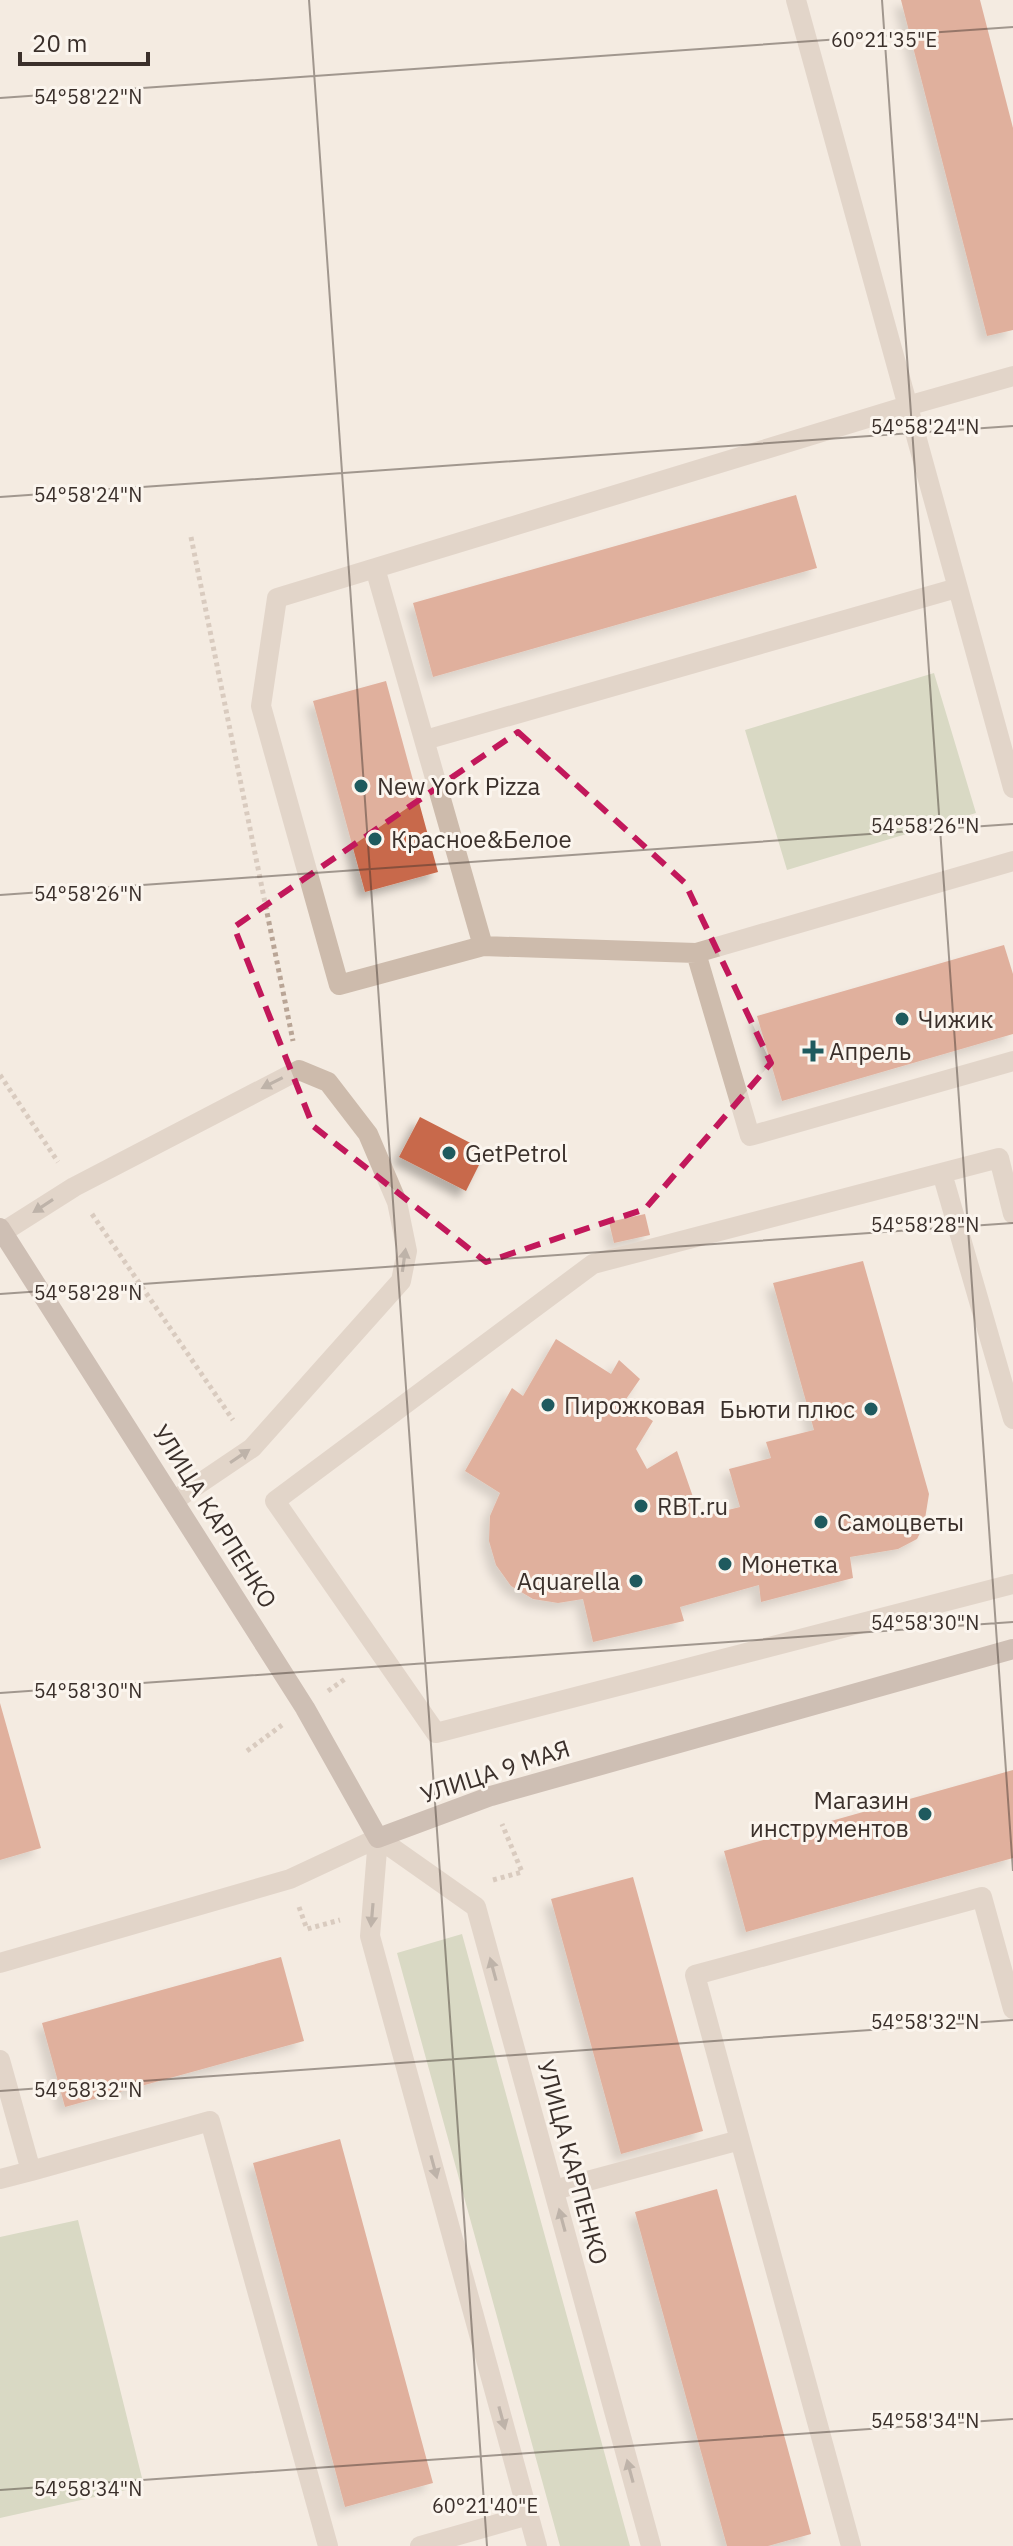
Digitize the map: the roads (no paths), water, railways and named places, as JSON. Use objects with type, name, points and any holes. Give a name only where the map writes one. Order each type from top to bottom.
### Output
[{"type":"main road","name":"УЛИЦА КАРПЕНКО","points":[[2,1230],[305,1708],[378,1838]]},
{"type":"main road","name":"УЛИЦА 9 МАЯ","points":[[378,1838],[491,1796],[1013,1649]]},
{"type":"street","points":[[796,0],[1013,788]]},
{"type":"street","points":[[1013,376],[277,598],[261,706],[339,985],[483,946],[696,953],[1013,861]]},
{"type":"street","points":[[375,568],[483,946]]},
{"type":"street","points":[[425,740],[957,588]]},
{"type":"street","points":[[696,953],[750,1136],[1013,1061]]},
{"type":"street","points":[[2,1230],[74,1187],[299,1070],[328,1082],[368,1134],[397,1202],[407,1251],[401,1281],[252,1448],[175,1500]]},
{"type":"street","points":[[1013,1214],[999,1158],[593,1264],[275,1501],[436,1733],[1013,1584]]},
{"type":"street","points":[[942,1173],[1013,1419]]},
{"type":"street","points":[[378,1838],[370,1936],[537,2546]]},
{"type":"street","name":"УЛИЦА 9 МАЯ","points":[[0,1963],[290,1879],[378,1838]]},
{"type":"street","name":"УЛИЦА КАРПЕНКО","points":[[378,1838],[476,1907],[651,2546]]},
{"type":"street","points":[[829,2546],[850,2543],[695,1975],[982,1897],[1013,2009]]},
{"type":"street","points":[[0,2060],[31,2171]]},
{"type":"street","points":[[0,2179],[210,2121],[328,2546]]},
{"type":"street","points":[[554,2190],[740,2140]]},
{"type":"street","points":[[420,2546],[529,2515]]},
{"type":"place","name":"New York Pizza","points":[[361,786]]},
{"type":"place","name":"Красное&Белое","points":[[375,839]]},
{"type":"place","name":"Чижик","points":[[902,1019]]},
{"type":"place","name":"Апрель","points":[[813,1051]]},
{"type":"place","name":"GetPetrol","points":[[449,1153]]},
{"type":"place","name":"Пирожковая","points":[[548,1405]]},
{"type":"place","name":"Бьюти плюс","points":[[871,1409]]},
{"type":"place","name":"RBT.ru","points":[[641,1506]]},
{"type":"place","name":"Самоцветы","points":[[821,1522]]},
{"type":"place","name":"Монетка","points":[[725,1564]]},
{"type":"place","name":"Aquarella","points":[[636,1581]]},
{"type":"place","name":"Магазин инструментов","points":[[925,1814]]}]
